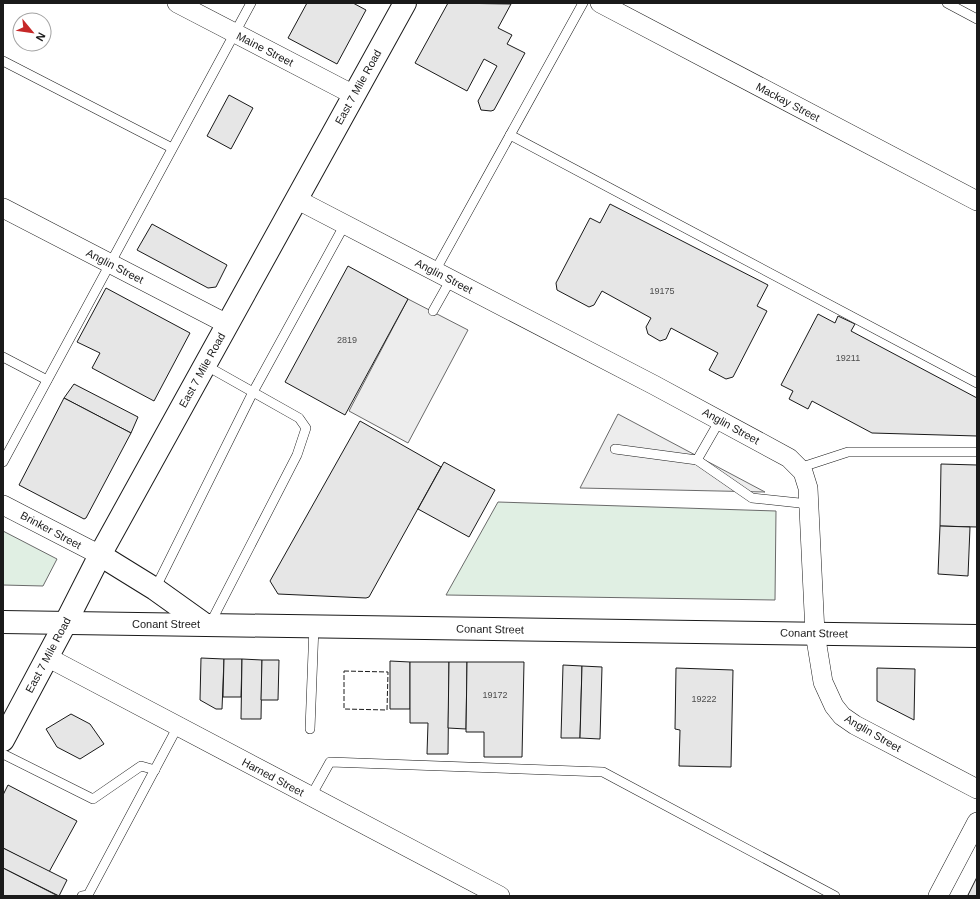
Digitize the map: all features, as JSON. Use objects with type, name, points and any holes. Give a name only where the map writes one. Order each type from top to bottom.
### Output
[{"type":"main road","name":"East 7 Mile Road","points":[[3,740],[100,556],[405,3]]},
{"type":"main road","points":[[100,556],[155,589],[207,624]]},
{"type":"main road","name":"Conant Street","points":[[3,622],[977,636]]},
{"type":"street","name":"Maine Street","points":[[177,3],[354,95]]},
{"type":"street","name":"Mackay Street","points":[[600,3],[977,201]]},
{"type":"street","name":"Anglin Street","points":[[296,199],[720,420],[789,458],[803,472],[808,488],[816,633],[823,682],[834,706],[842,716],[855,725],[977,790]]},
{"type":"street","name":"Anglin Street","points":[[3,208],[227,324]]},
{"type":"street","name":"Brinker Street","points":[[3,505],[100,556]]},
{"type":"street","name":"Harned Street","points":[[47,657],[500,896]]},
{"type":"street","points":[[938,896],[977,822]]},
{"type":"lane","points":[[3,462],[251,3]]},
{"type":"lane","points":[[433,311],[443,275],[510,135],[583,3]]},
{"type":"lane","points":[[947,3],[977,19]]},
{"type":"lane","points":[[3,61],[172,148]]},
{"type":"lane","points":[[510,135],[977,383]]},
{"type":"lane","points":[[155,589],[253,392],[345,224]]},
{"type":"lane","points":[[3,357],[47,380]]},
{"type":"lane","points":[[205,365],[299,418],[306,428],[297,455],[207,624]]},
{"type":"lane","points":[[697,460],[720,420]]},
{"type":"lane","points":[[615,449],[697,460],[752,498],[809,504]]},
{"type":"lane","points":[[799,468],[848,452],[977,452]]},
{"type":"lane","points":[[310,729],[314,626]]},
{"type":"lane","points":[[82,896],[88,895],[178,726]]},
{"type":"lane","points":[[3,754],[93,800],[141,766],[154,770]]},
{"type":"lane","points":[[311,796],[330,762],[604,772],[835,896]]},
{"type":"green space","points":[[498,502],[776,511],[775,600],[446,595]]},
{"type":"green space","points":[[3,531],[57,559],[43,586],[3,585]]},
{"type":"shaded area","points":[[408,299],[468,330],[408,443],[349,411]]},
{"type":"shaded area","points":[[618,414],[765,492],[580,488]]},
{"type":"building","points":[[307,3],[353,3],[366,10],[337,64],[288,38]]},
{"type":"building","points":[[448,3],[511,4],[498,28],[512,35],[507,44],[525,53],[494,110],[481,110],[478,101],[497,66],[484,59],[467,91],[415,63]]},
{"type":"building","points":[[229,95],[253,108],[231,149],[207,136]]},
{"type":"building","points":[[610,204],[768,285],[757,306],[767,311],[733,377],[726,379],[709,370],[718,353],[671,328],[666,339],[660,341],[648,334],[646,327],[651,318],[602,291],[594,305],[589,307],[557,290],[556,283],[590,218],[600,223]]},
{"type":"building","points":[[152,224],[227,265],[216,287],[208,288],[137,250]]},
{"type":"building","points":[[348,266],[408,299],[345,415],[285,382]]},
{"type":"building","points":[[106,288],[190,333],[154,401],[92,368],[100,353],[77,342]]},
{"type":"building","points":[[818,314],[835,323],[838,316],[855,324],[851,331],[977,398],[977,436],[872,433],[812,401],[808,409],[789,399],[793,391],[781,385]]},
{"type":"building","points":[[74,384],[138,417],[131,433],[64,398]]},
{"type":"building","points":[[64,398],[131,433],[86,518],[84,519],[19,485]]},
{"type":"building","points":[[360,421],[441,467],[369,597],[278,594],[270,581]]},
{"type":"building","points":[[444,462],[495,490],[469,537],[418,509]]},
{"type":"building","points":[[941,464],[977,465],[977,527],[940,526]]},
{"type":"building","points":[[940,526],[970,527],[968,576],[938,574]]},
{"type":"building","points":[[201,658],[224,659],[222,709],[216,709],[200,700]]},
{"type":"building","points":[[224,659],[242,659],[241,697],[223,697]]},
{"type":"building","points":[[242,659],[262,660],[261,719],[241,719]]},
{"type":"building","points":[[262,660],[279,660],[278,700],[261,700]]},
{"type":"building","points":[[390,661],[410,662],[410,709],[390,709]]},
{"type":"building","points":[[410,662],[449,662],[448,754],[427,754],[428,723],[410,723]]},
{"type":"building","points":[[449,662],[467,662],[466,729],[448,728]]},
{"type":"building","points":[[467,662],[524,662],[522,757],[484,757],[484,732],[466,732]]},
{"type":"building","points":[[563,665],[582,666],[580,738],[561,738]]},
{"type":"building","points":[[582,666],[602,667],[600,739],[580,738]]},
{"type":"building","points":[[676,668],[733,670],[731,767],[679,766],[680,730],[675,729]]},
{"type":"building","points":[[877,668],[915,669],[914,720],[877,701]]},
{"type":"building","points":[[71,714],[90,724],[104,744],[80,759],[57,747],[46,729]]},
{"type":"building","points":[[8,785],[77,821],[49,872],[3,848],[3,795]]},
{"type":"building","points":[[3,848],[67,880],[59,896],[3,868]]},
{"type":"building","points":[[3,868],[58,896],[3,896]]},
{"type":"building","points":[[977,877],[977,896],[968,895]]},
{"type":"fence","points":[[344,671],[388,672],[387,710],[344,709],[344,671]]}]
